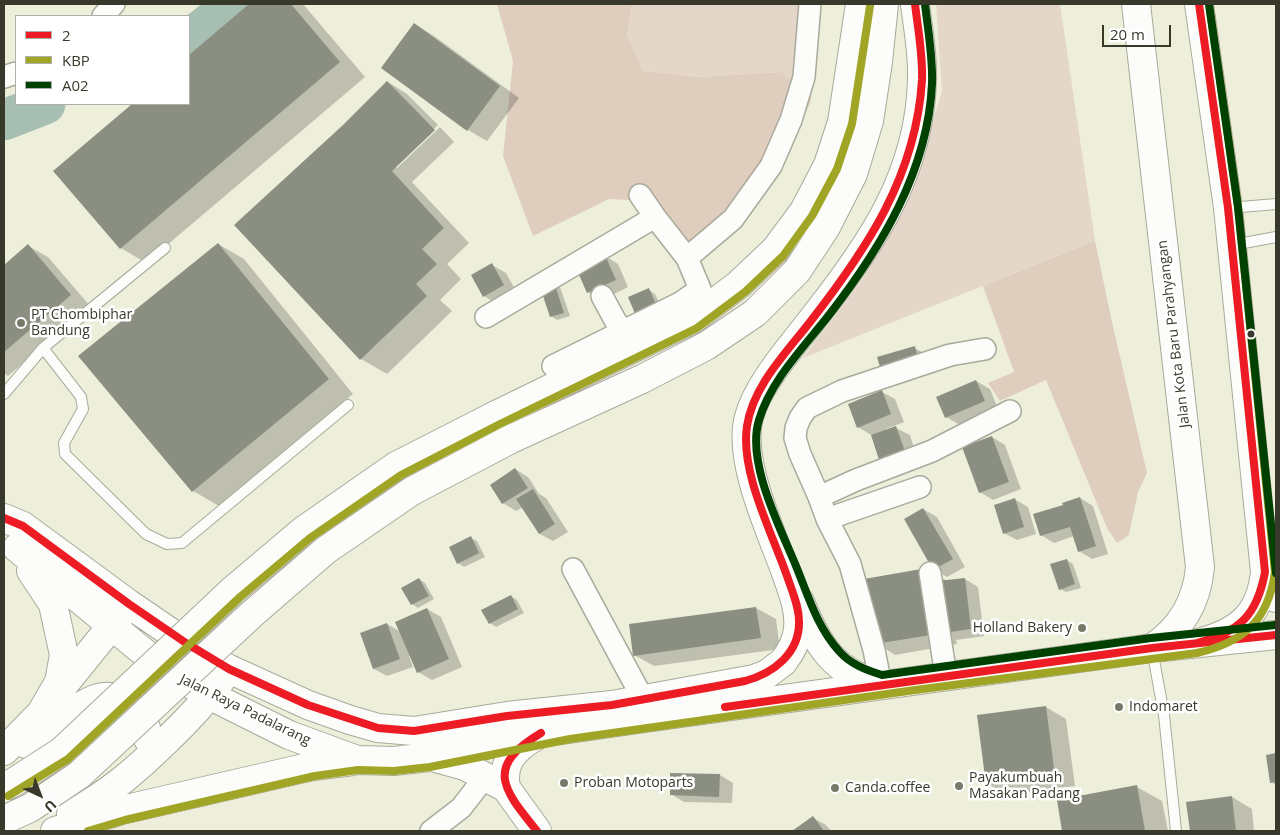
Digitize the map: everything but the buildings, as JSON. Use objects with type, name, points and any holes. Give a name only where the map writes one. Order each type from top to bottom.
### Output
[{"type":"main road","points":[[4,787],[62,751],[233,590],[304,530],[396,466],[693,319],[738,285],[775,250],[804,211],[828,165],[842,122],[860,4]]},
{"type":"main road","points":[[4,820],[30,808],[78,775],[152,709],[252,614],[326,550],[412,491],[511,439],[642,379],[706,346],[755,313],[797,271],[826,227],[853,174],[869,121],[884,4]]},
{"type":"main road","points":[[12,530],[229,669],[268,688],[350,720],[378,728],[414,731],[507,716],[567,710],[643,699],[754,679],[767,674],[783,662],[794,643],[799,621],[793,594],[754,485],[748,461],[746,440],[748,418],[765,383],[783,357],[857,262],[879,228],[894,196],[911,147],[921,93],[921,60],[915,4]]},
{"type":"main road","name":"Jalan Kota Baru Parahyangan","points":[[1136,4],[1200,567],[1196,591],[1184,617],[1172,633],[1152,648]]},
{"type":"main road","points":[[1199,4],[1228,208],[1265,572],[1276,598]]},
{"type":"main road","points":[[12,530],[53,604],[64,655],[59,682],[41,713]]},
{"type":"main road","name":"Jalan Raya Padalarang","points":[[12,530],[112,627],[163,668],[209,695],[289,735],[357,760],[394,761],[429,756],[541,733],[1152,648],[1276,635]]},
{"type":"main road","points":[[772,534],[807,619],[826,652],[838,665],[851,674],[881,685]]},
{"type":"main road","name":"Jalan Raya Padalarang","points":[[1196,643],[1230,632],[1248,617],[1260,598],[1265,572]]},
{"type":"main road","points":[[4,751],[41,713],[129,604]]},
{"type":"main road","points":[[38,831],[97,800],[121,783],[194,714],[229,669]]},
{"type":"main road","points":[[4,758],[45,733],[79,708],[98,698],[111,697],[128,702],[139,710],[148,742],[143,764]]},
{"type":"main road","points":[[496,782],[504,772],[509,760],[526,742],[541,733]]},
{"type":"main road","points":[[429,756],[465,766],[496,782],[536,831]]},
{"type":"main road","points":[[55,831],[131,808],[313,766],[357,760]]},
{"type":"street","points":[[104,15],[114,4]]},
{"type":"street","points":[[687,258],[733,219],[770,166],[791,120],[804,77],[810,4]]},
{"type":"street","points":[[552,366],[680,303],[700,290],[687,258],[640,195]]},
{"type":"street","points":[[486,317],[655,217]]},
{"type":"street","points":[[602,296],[616,322],[624,330]]},
{"type":"street","points":[[881,685],[862,604],[850,564],[827,518],[800,454],[795,438],[798,423],[807,408],[842,391],[950,355],[985,348]]},
{"type":"street","points":[[819,497],[856,480],[932,451],[1010,411]]},
{"type":"street","points":[[827,518],[920,487]]},
{"type":"street","points":[[573,569],[643,699]]},
{"type":"street","points":[[930,573],[946,676]]},
{"type":"street","points":[[431,831],[496,782]]},
{"type":"lane","points":[[1228,208],[1276,204]]},
{"type":"lane","points":[[1232,245],[1276,238]]},
{"type":"lane","points":[[4,394],[43,348],[164,248]]},
{"type":"lane","points":[[43,348],[81,397],[83,410],[64,443],[65,454],[146,534],[167,544],[182,543],[348,405]]},
{"type":"lane","points":[[1152,648],[1164,715],[1176,831]]},
{"type":"shaded area","points":[[497,4],[632,4],[627,35],[643,71],[699,77],[781,72],[811,101],[780,172],[707,255],[690,263],[631,200],[609,199],[533,236],[503,156],[513,61]]},
{"type":"shaded area","points":[[632,4],[812,4],[814,57],[811,101],[780,72],[699,77],[643,71],[627,35]]},
{"type":"shaded area","points":[[936,4],[1060,4],[1095,241],[803,358],[863,278],[917,173],[942,91]]},
{"type":"shaded area","points":[[1095,241],[1147,473],[1138,492],[1129,535],[1117,543],[1107,528],[1046,380],[1000,401],[988,383],[1014,372],[983,286]]},
{"type":"waterway","points":[[190,39],[235,4]]},
{"type":"waterway","points":[[4,120],[42,105]]},
{"type":"transit line","name":"2","points":[[4,518],[23,526],[129,604],[186,643],[229,669],[308,705],[378,728],[414,731],[507,716],[612,705],[745,681],[766,673],[790,652],[798,632],[799,615],[797,604],[759,502],[748,463],[746,444],[750,411],[763,384],[781,358],[851,267],[869,239],[899,180],[910,148],[918,115],[922,80],[921,52],[915,4]]},
{"type":"transit line","name":"A02","points":[[925,4],[931,54],[932,84],[929,116],[922,147],[911,178],[898,207],[866,263],[829,315],[789,364],[771,391],[759,420],[756,437],[761,474],[774,514],[809,599],[825,632],[831,642],[848,660],[864,669],[882,675],[1151,638],[1275,625]]},
{"type":"transit line","name":"2","points":[[1197,643],[1212,639],[1244,620],[1257,600],[1265,572],[1228,208],[1199,4]]},
{"type":"transit line","name":"KBP","points":[[88,831],[125,820],[315,776],[358,770],[394,771],[430,767],[570,739],[908,691],[1197,653],[1228,643],[1251,627],[1260,616],[1266,604],[1272,589],[1275,572],[1238,207],[1209,4]]},
{"type":"transit line","name":"A02","points":[[1209,4],[1238,207],[1276,573]]},
{"type":"transit line","name":"KBP","points":[[8,796],[68,759],[240,597],[310,538],[401,475],[500,424],[697,328],[745,292],[783,256],[812,216],[837,169],[852,124],[870,6]]},
{"type":"transit line","name":"2","points":[[725,707],[1152,648],[1276,635]]},
{"type":"transit line","name":"2","points":[[537,831],[515,803],[505,779],[506,768],[512,757],[523,745],[541,733]]},
{"type":"place","name":"PT Chombiphar Bandung","points":[[21,323]]},
{"type":"place","name":"Holland Bakery","points":[[1082,628]]},
{"type":"place","name":"Indomaret","points":[[1119,707]]},
{"type":"place","name":"Proban Motoparts","points":[[564,783]]},
{"type":"place","name":"Payakumbuah Masakan Padang","points":[[959,786]]},
{"type":"place","name":"Canda.coffee","points":[[835,788]]}]
